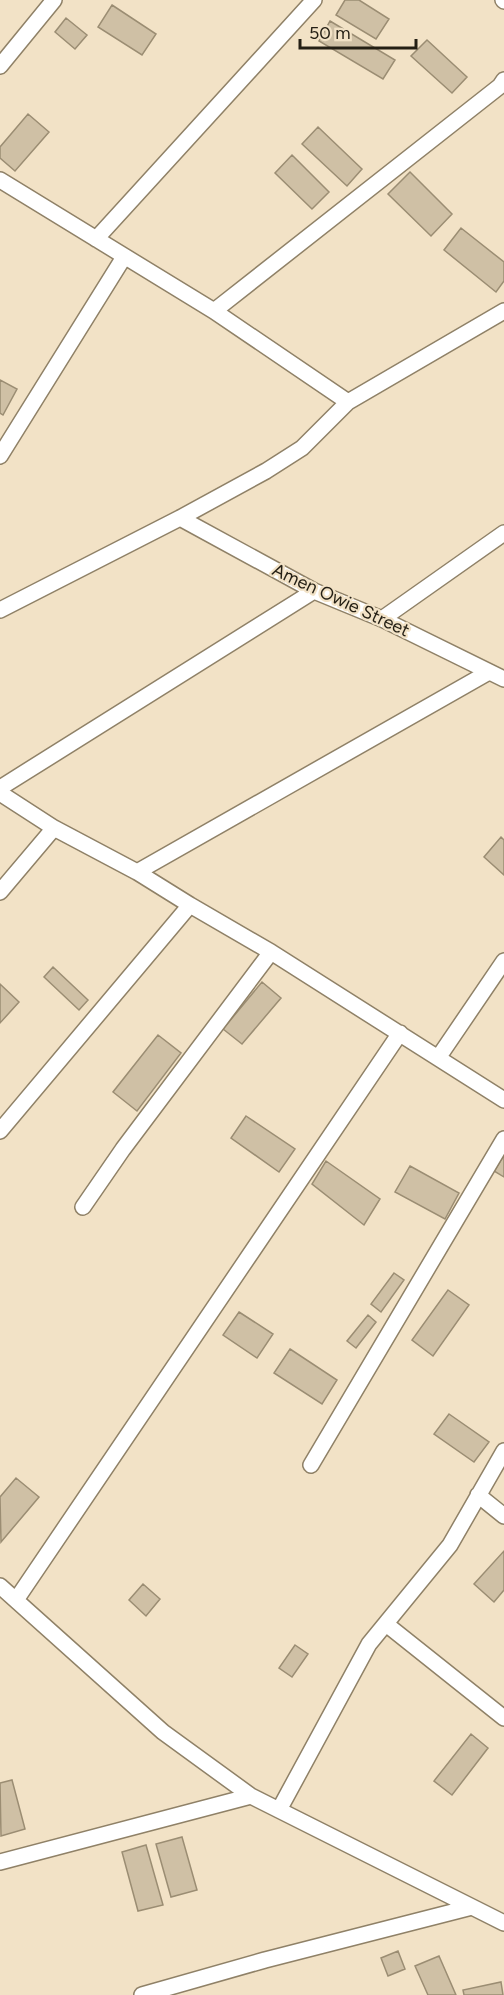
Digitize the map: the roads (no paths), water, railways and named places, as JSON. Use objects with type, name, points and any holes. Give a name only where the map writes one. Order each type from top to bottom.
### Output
[{"type":"street","points":[[0,66],[54,0]]},
{"type":"street","points":[[96,239],[314,0]]},
{"type":"street","points":[[214,311],[500,86],[504,80]]},
{"type":"street","points":[[0,180],[214,311],[348,402]]},
{"type":"street","points":[[0,456],[124,257]]},
{"type":"street","points":[[0,610],[180,518],[266,471],[302,448],[348,402],[504,311]]},
{"type":"street","name":"Amen Owie Street","points":[[180,518],[314,591],[382,619],[504,679]]},
{"type":"street","points":[[382,619],[504,533]]},
{"type":"street","points":[[0,788],[314,591]]},
{"type":"street","points":[[137,872],[489,672]]},
{"type":"street","points":[[0,793],[54,828],[137,872],[271,952],[504,1100]]},
{"type":"street","points":[[0,892],[54,828]]},
{"type":"street","points":[[0,1131],[190,905]]},
{"type":"street","points":[[83,1207],[123,1149],[271,952]]},
{"type":"street","points":[[438,1058],[504,961]]},
{"type":"street","points":[[15,1600],[400,1033]]},
{"type":"street","points":[[311,1465],[504,1139]]},
{"type":"street","points":[[279,1810],[369,1644],[450,1545],[504,1451]]},
{"type":"street","points":[[478,1495],[504,1516]]},
{"type":"street","points":[[0,1586],[164,1732],[251,1796],[504,1923]]},
{"type":"street","points":[[386,1624],[504,1718]]},
{"type":"street","points":[[0,1862],[251,1796]]},
{"type":"street","points":[[142,1995],[265,1960],[472,1907]]}]
